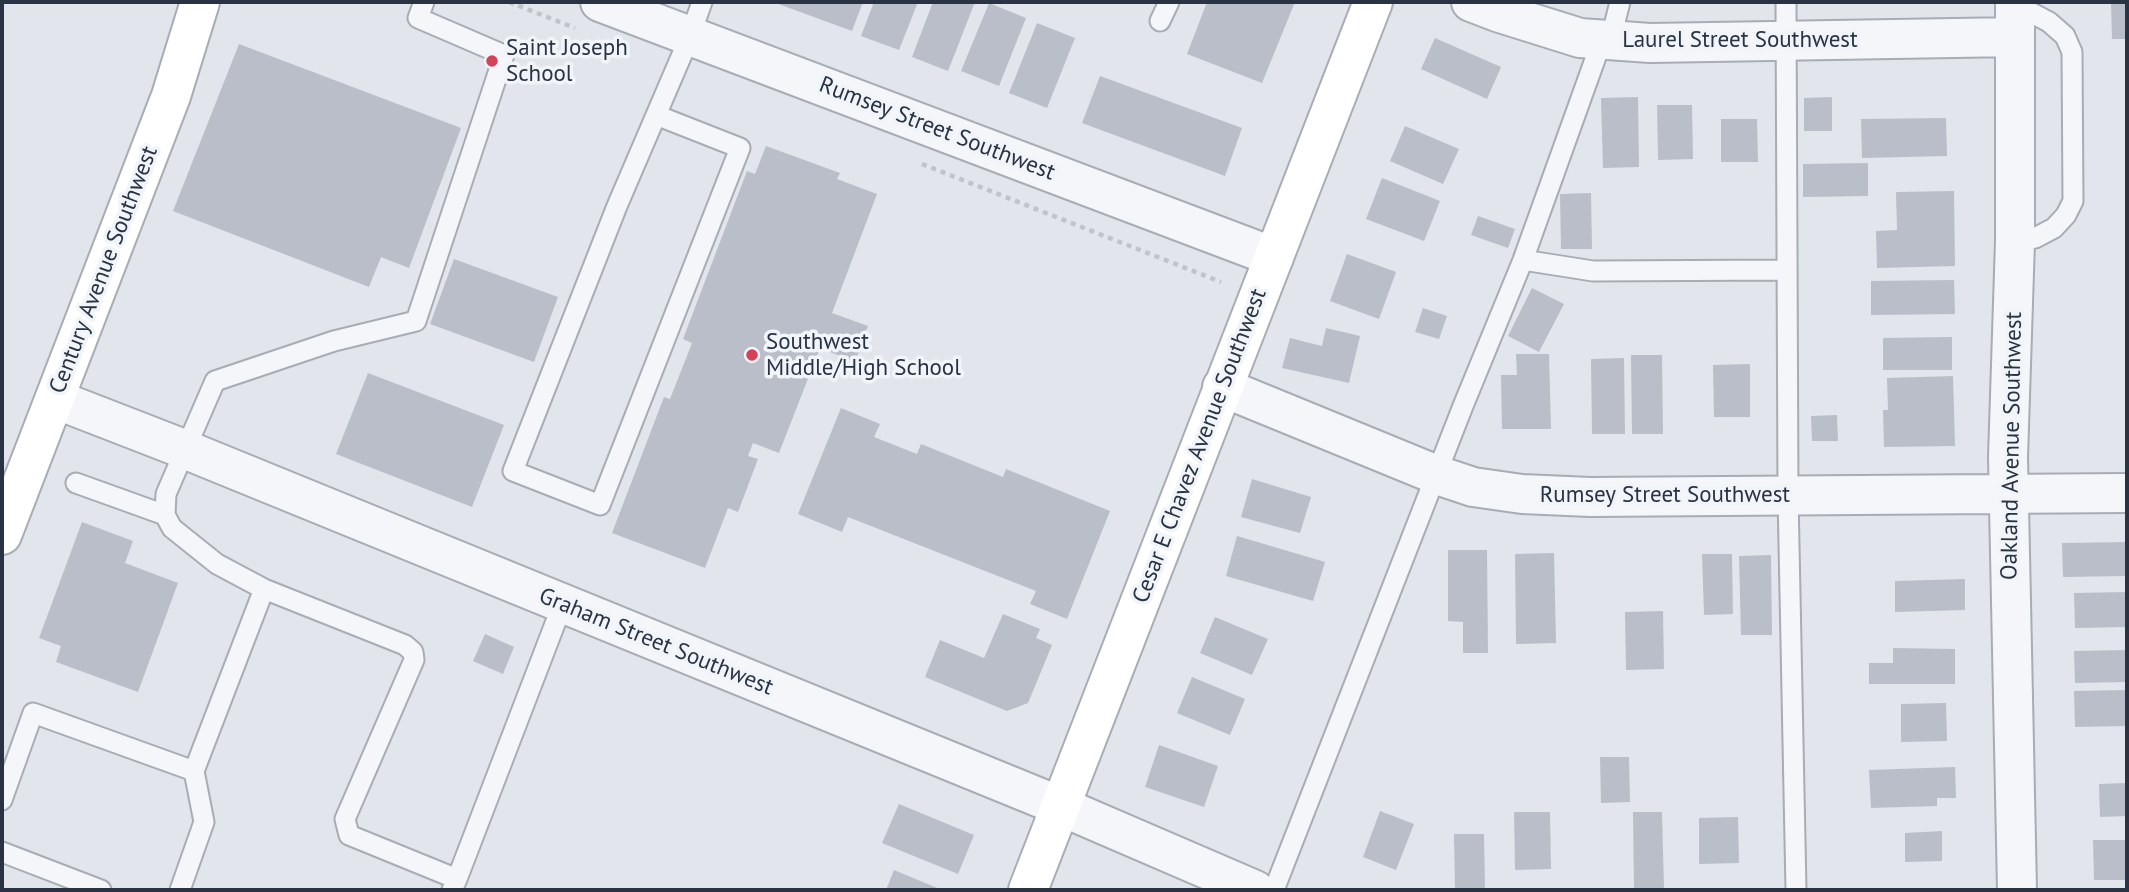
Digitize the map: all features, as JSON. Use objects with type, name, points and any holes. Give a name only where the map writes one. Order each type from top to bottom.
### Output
[{"type":"main road","name":"Century Avenue Southwest","points":[[2,535],[171,96],[200,2]]},
{"type":"main road","name":"Cesar E Chavez Avenue Southwest","points":[[1028,890],[1373,2]]},
{"type":"street","name":"Rumsey Street Southwest","points":[[600,2],[696,19],[1274,257]]},
{"type":"street","name":"Laurel Street Southwest","points":[[1471,2],[1580,38],[1650,43],[1787,41],[2015,14]]},
{"type":"street","name":"Oakland Avenue Southwest","points":[[2015,14],[2015,242],[2009,493],[2017,890]]},
{"type":"street","name":"Rumsey Street Southwest","points":[[1222,387],[1437,475],[1473,487],[1522,494],[1590,497],[2127,493]]},
{"type":"street","name":"Graham Street Southwest","points":[[55,399],[563,603],[1256,889]]},
{"type":"lane","points":[[424,2],[418,18],[505,55],[416,321],[334,341],[215,381],[164,500],[164,515],[172,528],[217,564],[264,589],[405,645],[413,652],[414,660],[345,819],[349,835],[455,885],[563,603]]},
{"type":"lane","points":[[1160,21],[1169,2]]},
{"type":"lane","points":[[1256,889],[1437,475],[1609,40],[1620,2]]},
{"type":"lane","points":[[1786,2],[1788,495],[1796,890]]},
{"type":"lane","points":[[2015,14],[2049,22],[2065,36],[2072,52],[2073,201],[2066,215],[2054,228],[2035,238],[2015,242]]},
{"type":"lane","points":[[656,115],[740,148],[600,505],[513,471],[617,206],[696,19]]},
{"type":"lane","points":[[1523,260],[1592,271],[1787,270]]},
{"type":"lane","points":[[76,483],[164,515]]},
{"type":"lane","points":[[180,890],[204,822],[194,771],[264,589]]},
{"type":"lane","points":[[2,800],[33,713],[194,771]]},
{"type":"lane","points":[[2,852],[101,890]]},
{"type":"building","points":[[773,2],[863,2],[852,31]]},
{"type":"building","points":[[874,2],[918,2],[899,50],[861,36]]},
{"type":"building","points":[[933,2],[975,2],[948,71],[912,57]]},
{"type":"building","points":[[1207,2],[1295,2],[1262,83],[1187,54]]},
{"type":"building","points":[[2111,2],[2127,2],[2127,39],[2112,39]]},
{"type":"building","points":[[989,3],[1026,18],[999,86],[961,71]]},
{"type":"building","points":[[1037,23],[1075,38],[1047,108],[1009,93]]},
{"type":"building","points":[[1435,38],[1501,67],[1487,99],[1421,69]]},
{"type":"building","points":[[239,44],[461,128],[409,268],[381,257],[369,287],[173,211]]},
{"type":"building","points":[[1100,76],[1242,128],[1225,176],[1082,123]]},
{"type":"building","points":[[1638,97],[1639,167],[1603,168],[1601,98]]},
{"type":"building","points":[[1832,97],[1832,131],[1804,131],[1804,98]]},
{"type":"building","points":[[1657,105],[1692,105],[1693,159],[1658,160]]},
{"type":"building","points":[[1946,118],[1947,156],[1862,158],[1861,119]]},
{"type":"building","points":[[1721,119],[1757,119],[1758,162],[1721,162]]},
{"type":"building","points":[[1405,126],[1459,149],[1443,184],[1390,161]]},
{"type":"building","name":"Southwest Middle/High School","points":[[766,146],[840,173],[837,179],[877,194],[832,313],[868,326],[855,362],[820,348],[779,453],[753,443],[748,456],[758,459],[738,512],[728,508],[705,568],[612,533],[664,397],[670,399],[692,343],[683,339],[747,171],[755,174]]},
{"type":"building","points":[[1868,163],[1868,196],[1803,197],[1803,164]]},
{"type":"building","points":[[1382,178],[1440,201],[1424,241],[1366,219]]},
{"type":"building","points":[[1954,191],[1955,266],[1877,268],[1876,231],[1897,230],[1896,192]]},
{"type":"building","points":[[1591,193],[1592,249],[1561,249],[1560,194]]},
{"type":"building","points":[[1478,216],[1515,229],[1508,248],[1471,235]]},
{"type":"building","points":[[1347,254],[1396,272],[1379,319],[1330,301]]},
{"type":"building","points":[[454,259],[558,297],[534,362],[430,324]]},
{"type":"building","points":[[1954,280],[1955,314],[1871,315],[1871,281]]},
{"type":"building","points":[[1532,288],[1564,304],[1539,352],[1508,336]]},
{"type":"building","points":[[1423,308],[1447,316],[1439,339],[1415,332]]},
{"type":"building","points":[[1326,328],[1360,336],[1349,383],[1282,368],[1290,338],[1322,346]]},
{"type":"building","points":[[1952,337],[1952,370],[1883,370],[1883,338]]},
{"type":"building","points":[[1516,354],[1549,354],[1551,429],[1502,429],[1501,375],[1517,375]]},
{"type":"building","points":[[1631,355],[1662,355],[1663,434],[1632,434]]},
{"type":"building","points":[[1624,358],[1625,434],[1592,434],[1591,359]]},
{"type":"building","points":[[1750,364],[1750,417],[1714,417],[1713,365]]},
{"type":"building","points":[[368,373],[504,425],[472,507],[336,454]]},
{"type":"building","points":[[1953,376],[1955,446],[1884,447],[1883,410],[1888,410],[1887,378]]},
{"type":"building","points":[[841,408],[880,424],[874,437],[917,454],[921,444],[1003,477],[1006,469],[1110,511],[1067,619],[1030,604],[1036,591],[848,517],[842,532],[798,514]]},
{"type":"building","points":[[1837,415],[1838,441],[1812,441],[1811,416]]},
{"type":"building","points":[[1252,479],[1311,497],[1300,533],[1241,517]]},
{"type":"building","points":[[82,522],[133,541],[125,563],[178,583],[138,692],[56,662],[61,646],[39,638]]},
{"type":"building","points":[[1237,536],[1325,562],[1313,601],[1226,576]]},
{"type":"building","points":[[2127,542],[2127,576],[2063,577],[2062,543]]},
{"type":"building","points":[[1448,550],[1487,550],[1488,653],[1463,653],[1463,622],[1448,621]]},
{"type":"building","points":[[1554,553],[1556,643],[1516,644],[1515,554]]},
{"type":"building","points":[[1702,554],[1732,554],[1733,614],[1704,615]]},
{"type":"building","points":[[1771,555],[1772,635],[1741,635],[1739,556]]},
{"type":"building","points":[[1965,579],[1965,610],[1895,612],[1895,581]]},
{"type":"building","points":[[2127,592],[2127,627],[2075,628],[2074,593]]},
{"type":"building","points":[[1663,611],[1664,669],[1626,670],[1625,612]]},
{"type":"building","points":[[1003,614],[1040,629],[1036,638],[1052,645],[1028,703],[1007,711],[925,677],[940,640],[984,658]]},
{"type":"building","points":[[1215,617],[1268,639],[1252,675],[1200,653]]},
{"type":"building","points":[[485,634],[514,647],[503,674],[473,661]]},
{"type":"building","points":[[1893,648],[1955,649],[1955,684],[1869,684],[1869,663],[1893,663]]},
{"type":"building","points":[[2127,650],[2127,682],[2075,683],[2074,651]]},
{"type":"building","points":[[1192,677],[1245,699],[1230,735],[1177,713]]},
{"type":"building","points":[[2127,690],[2127,726],[2075,727],[2074,691]]},
{"type":"building","points":[[1946,703],[1947,741],[1901,742],[1901,704]]},
{"type":"building","points":[[1159,745],[1218,766],[1204,807],[1145,787]]},
{"type":"building","points":[[1600,757],[1629,757],[1630,802],[1601,803]]},
{"type":"building","points":[[1955,767],[1956,798],[1937,798],[1937,806],[1871,808],[1869,770]]},
{"type":"building","points":[[2127,783],[2127,816],[2100,817],[2099,784]]},
{"type":"building","points":[[899,804],[974,835],[958,874],[882,843]]},
{"type":"building","points":[[1380,811],[1414,824],[1396,870],[1363,857]]},
{"type":"building","points":[[1514,812],[1550,812],[1551,869],[1515,870]]},
{"type":"building","points":[[1633,812],[1662,812],[1664,889],[1634,889]]},
{"type":"building","points":[[1738,817],[1739,863],[1699,864],[1699,818]]},
{"type":"building","points":[[1942,831],[1942,861],[1905,862],[1905,833]]},
{"type":"building","points":[[1454,834],[1484,834],[1485,890],[1455,890]]},
{"type":"building","points":[[2093,840],[2127,840],[2127,880],[2094,880]]},
{"type":"building","points":[[894,870],[942,890],[886,890]]},
{"type":"place","name":"Saint Joseph School","points":[[492,61]]},
{"type":"place","name":"Southwest Middle/High School","points":[[752,355]]}]
